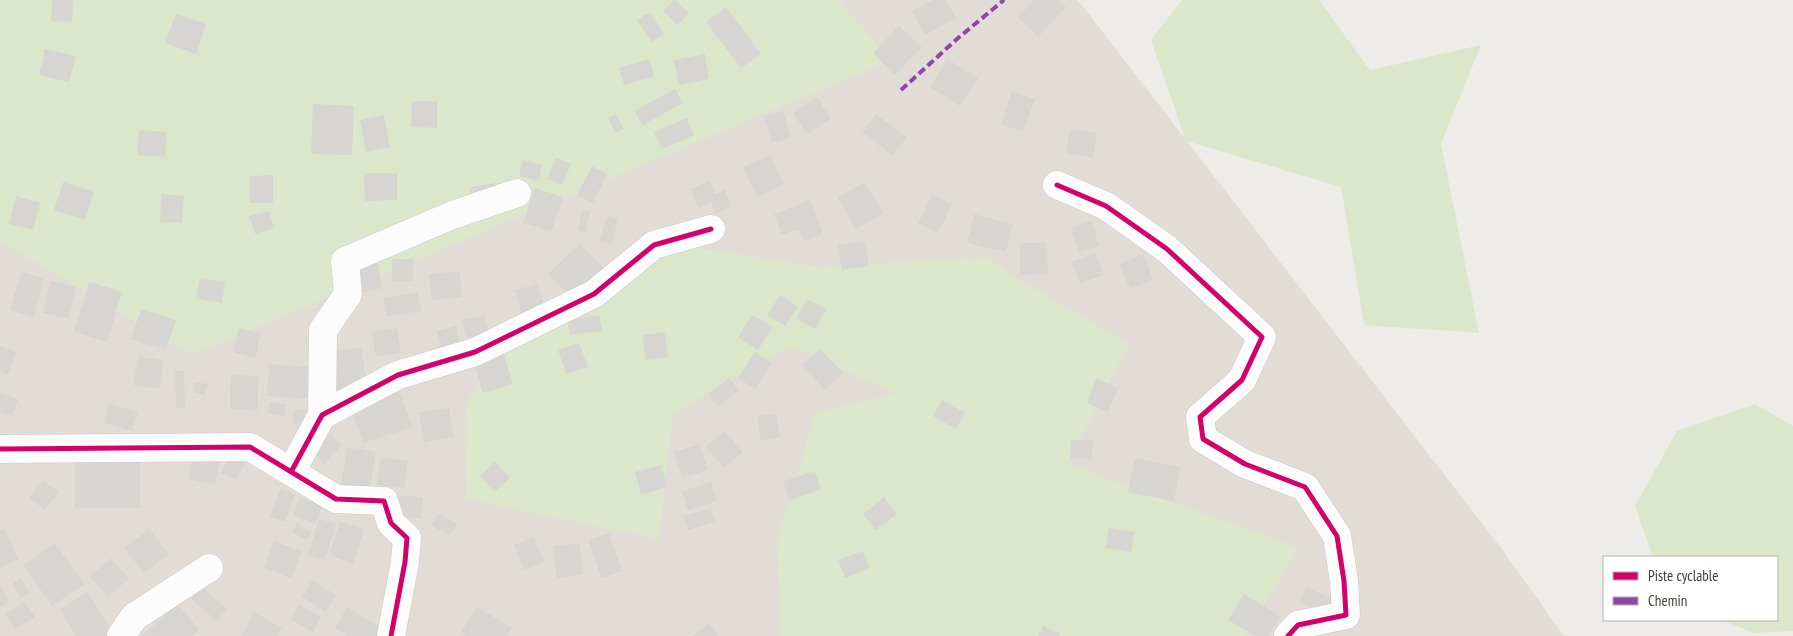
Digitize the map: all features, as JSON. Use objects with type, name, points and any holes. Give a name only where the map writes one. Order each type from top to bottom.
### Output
[{"type":"street","points":[[1057,185],[1106,206],[1167,249],[1262,336],[1242,380],[1200,417],[1203,439],[1245,464],[1305,487],[1337,536],[1344,581],[1346,615],[1298,625],[1288,636]]},
{"type":"street","points":[[291,472],[322,415],[323,330],[348,294],[345,261],[450,216],[517,193]]},
{"type":"street","points":[[322,415],[398,375],[475,352],[594,294],[654,245],[711,229]]},
{"type":"street","points":[[0,449],[250,447],[336,499],[384,501],[391,523],[407,538],[405,562],[391,636]]},
{"type":"street","points":[[121,636],[134,617],[209,568]]},
{"type":"shaded area","points":[[0,0],[1078,0],[1501,548],[1564,636],[0,636]]},
{"type":"green space","points":[[0,0],[838,0],[892,60],[191,355],[0,241]]},
{"type":"green space","points":[[1182,0],[1319,0],[1370,70],[1481,45],[1441,144],[1479,333],[1364,325],[1341,187],[1186,141],[1151,40]]},
{"type":"green space","points":[[668,243],[817,267],[987,257],[1019,280],[1129,344],[1067,464],[1299,548],[1246,636],[781,636],[777,539],[816,412],[896,394],[789,346],[673,414],[659,539],[466,499],[465,406],[527,311]]},
{"type":"green space","points":[[1755,404],[1793,426],[1793,631],[1755,633],[1724,621],[1778,621],[1778,556],[1653,556],[1635,506],[1677,431]]},
{"type":"building","points":[[52,0],[73,0],[72,22],[51,21]]},
{"type":"building","points":[[674,0],[689,13],[678,25],[663,11]]},
{"type":"building","points":[[932,0],[946,0],[956,18],[925,35],[912,11]]},
{"type":"building","points":[[1034,0],[1058,0],[1066,7],[1038,37],[1018,17]]},
{"type":"building","points":[[726,7],[761,54],[741,68],[706,22]]},
{"type":"building","points":[[650,12],[664,34],[652,42],[637,20]]},
{"type":"building","points":[[176,14],[206,24],[196,54],[165,43]]},
{"type":"building","points":[[899,26],[922,47],[895,75],[873,53]]},
{"type":"building","points":[[45,49],[76,56],[69,82],[39,75]]},
{"type":"building","points":[[705,54],[709,79],[679,85],[674,60]]},
{"type":"building","points":[[649,59],[654,76],[624,85],[619,68]]},
{"type":"building","points":[[947,59],[978,78],[960,106],[930,87]]},
{"type":"building","points":[[675,89],[683,103],[643,125],[634,111]]},
{"type":"building","points":[[1012,91],[1035,99],[1023,132],[1001,124]]},
{"type":"building","points":[[817,97],[831,119],[807,134],[793,113]]},
{"type":"building","points":[[412,101],[437,101],[437,128],[411,127]]},
{"type":"building","points":[[313,104],[354,106],[352,155],[311,154]]},
{"type":"building","points":[[783,111],[791,138],[772,143],[764,116]]},
{"type":"building","points":[[616,114],[624,129],[616,133],[608,118]]},
{"type":"building","points":[[876,114],[907,137],[893,156],[862,132]]},
{"type":"building","points":[[384,115],[390,147],[366,152],[360,120]]},
{"type":"building","points":[[687,118],[694,135],[662,149],[654,132]]},
{"type":"building","points":[[1070,129],[1097,133],[1093,158],[1066,153]]},
{"type":"building","points":[[139,130],[167,132],[165,157],[137,155]]},
{"type":"building","points":[[770,155],[784,185],[757,197],[743,167]]},
{"type":"building","points":[[556,158],[571,164],[562,185],[547,179]]},
{"type":"building","points":[[523,160],[542,165],[539,181],[519,176]]},
{"type":"building","points":[[592,166],[607,174],[593,203],[577,195]]},
{"type":"building","points":[[364,173],[397,173],[397,200],[365,201]]},
{"type":"building","points":[[273,175],[273,203],[250,203],[250,176]]},
{"type":"building","points":[[709,181],[715,194],[725,190],[732,206],[716,214],[711,202],[698,208],[690,189]]},
{"type":"building","points":[[63,182],[94,192],[85,220],[54,210]]},
{"type":"building","points":[[865,182],[883,214],[856,229],[838,197]]},
{"type":"building","points":[[496,183],[498,199],[471,202],[470,187]]},
{"type":"building","points":[[535,188],[563,197],[551,232],[523,223]]},
{"type":"building","points":[[161,194],[184,196],[182,223],[160,222]]},
{"type":"building","points":[[932,194],[952,204],[938,233],[918,224]]},
{"type":"building","points":[[16,196],[40,203],[33,230],[9,224]]},
{"type":"building","points":[[810,200],[823,234],[804,241],[799,229],[782,235],[774,214]]},
{"type":"building","points":[[582,210],[590,212],[586,232],[578,231]]},
{"type":"building","points":[[269,211],[274,228],[255,234],[249,216]]},
{"type":"building","points":[[974,214],[1013,224],[1006,252],[967,243]]},
{"type":"building","points":[[607,216],[618,219],[612,244],[600,241]]},
{"type":"building","points":[[1092,221],[1099,246],[1078,252],[1071,228]]},
{"type":"building","points":[[865,241],[869,266],[842,270],[838,245]]},
{"type":"building","points":[[580,243],[604,268],[572,298],[548,274]]},
{"type":"building","points":[[1020,243],[1047,243],[1048,274],[1020,275]]},
{"type":"building","points":[[1096,253],[1104,275],[1080,284],[1072,262]]},
{"type":"building","points":[[1144,254],[1153,280],[1130,289],[1119,264]]},
{"type":"building","points":[[392,259],[413,259],[413,281],[392,282]]},
{"type":"building","points":[[377,260],[382,288],[362,292],[357,263]]},
{"type":"building","points":[[459,271],[462,297],[432,300],[429,274]]},
{"type":"building","points":[[21,272],[44,278],[34,317],[10,310]]},
{"type":"building","points":[[200,278],[225,282],[222,303],[196,299]]},
{"type":"building","points":[[51,281],[76,287],[68,319],[43,313]]},
{"type":"building","points":[[89,282],[122,292],[107,342],[74,332]]},
{"type":"building","points":[[538,284],[546,312],[523,319],[515,290]]},
{"type":"building","points":[[418,292],[421,311],[386,317],[383,298]]},
{"type":"building","points":[[780,295],[798,307],[785,326],[767,315]]},
{"type":"building","points":[[807,299],[826,309],[815,329],[796,319]]},
{"type":"building","points":[[141,309],[176,320],[166,350],[131,339]]},
{"type":"building","points":[[484,315],[489,333],[466,338],[462,320]]},
{"type":"building","points":[[599,315],[602,331],[570,335],[568,320]]},
{"type":"building","points":[[752,315],[773,327],[758,350],[738,337]]},
{"type":"building","points":[[456,326],[461,351],[442,354],[437,331]]},
{"type":"building","points":[[239,328],[261,333],[255,358],[233,352]]},
{"type":"building","points":[[397,328],[401,353],[376,357],[372,332]]},
{"type":"building","points":[[665,332],[668,357],[646,360],[642,335]]},
{"type":"building","points":[[579,343],[588,367],[566,374],[558,350]]},
{"type":"building","points":[[0,346],[17,352],[8,375],[0,371]]},
{"type":"building","points":[[361,347],[367,386],[332,391],[326,353]]},
{"type":"building","points":[[820,349],[843,373],[825,390],[802,365]]},
{"type":"building","points":[[755,352],[772,363],[755,389],[738,378]]},
{"type":"building","points":[[504,354],[513,384],[483,393],[474,363]]},
{"type":"building","points":[[138,356],[164,361],[159,389],[133,385]]},
{"type":"building","points":[[269,364],[313,367],[310,399],[267,396]]},
{"type":"building","points":[[175,371],[184,371],[185,408],[176,408]]},
{"type":"building","points":[[231,375],[259,376],[257,411],[230,409]]},
{"type":"building","points":[[729,378],[739,391],[718,407],[708,394]]},
{"type":"building","points":[[1096,379],[1118,388],[1108,412],[1087,403]]},
{"type":"building","points":[[195,382],[208,384],[205,395],[193,392]]},
{"type":"building","points":[[400,390],[412,427],[363,443],[350,407]]},
{"type":"building","points":[[0,393],[18,399],[12,416],[0,412]]},
{"type":"building","points":[[942,400],[965,413],[956,429],[933,416]]},
{"type":"building","points":[[269,402],[286,404],[285,416],[268,414]]},
{"type":"building","points":[[109,404],[138,412],[132,431],[104,423]]},
{"type":"building","points":[[449,408],[454,437],[424,442],[419,412]]},
{"type":"building","points":[[308,409],[308,423],[293,424],[293,410]]},
{"type":"building","points":[[776,414],[780,438],[761,441],[757,416]]},
{"type":"building","points":[[724,431],[743,452],[724,468],[706,447]]},
{"type":"building","points":[[331,434],[342,445],[324,463],[313,452]]},
{"type":"building","points":[[1071,440],[1093,440],[1092,459],[1070,458]]},
{"type":"building","points":[[700,444],[708,470],[682,478],[674,452]]},
{"type":"building","points":[[347,447],[376,452],[369,492],[341,487]]},
{"type":"building","points":[[140,455],[140,508],[75,508],[75,456]]},
{"type":"building","points":[[193,456],[220,462],[215,485],[188,479]]},
{"type":"building","points":[[229,456],[245,463],[237,480],[221,473]]},
{"type":"building","points":[[381,457],[408,461],[404,488],[377,485]]},
{"type":"building","points":[[1135,458],[1180,467],[1174,501],[1128,492]]},
{"type":"building","points":[[495,462],[510,478],[494,492],[480,476]]},
{"type":"building","points":[[661,465],[667,487],[641,495],[635,472]]},
{"type":"building","points":[[815,471],[821,490],[790,500],[783,481]]},
{"type":"building","points":[[43,481],[59,492],[45,510],[29,498]]},
{"type":"building","points":[[711,482],[717,501],[688,510],[682,491]]},
{"type":"building","points":[[280,489],[295,494],[285,522],[270,517]]},
{"type":"building","points":[[397,495],[423,497],[421,519],[396,516]]},
{"type":"building","points":[[300,497],[322,506],[316,524],[293,515]]},
{"type":"building","points":[[884,497],[897,514],[875,530],[863,514]]},
{"type":"building","points":[[711,508],[715,522],[688,530],[684,516]]},
{"type":"building","points":[[438,513],[457,524],[450,536],[431,525]]},
{"type":"building","points":[[319,519],[336,524],[325,560],[308,555]]},
{"type":"building","points":[[340,521],[364,529],[353,564],[329,555]]},
{"type":"building","points":[[297,523],[311,532],[307,540],[292,532]]},
{"type":"building","points":[[5,528],[18,560],[0,567],[0,531]]},
{"type":"building","points":[[1109,528],[1134,532],[1131,552],[1106,548]]},
{"type":"building","points":[[149,529],[169,554],[144,573],[124,548]]},
{"type":"building","points":[[609,533],[622,571],[601,578],[589,540]]},
{"type":"building","points":[[534,537],[544,562],[524,570],[514,545]]},
{"type":"building","points":[[274,541],[302,551],[291,578],[264,568]]},
{"type":"building","points":[[55,543],[84,584],[52,606],[23,565]]},
{"type":"building","points":[[579,543],[583,574],[557,578],[553,546]]},
{"type":"building","points":[[863,551],[869,568],[845,578],[838,560]]},
{"type":"building","points":[[111,558],[129,579],[107,597],[90,576]]},
{"type":"building","points":[[21,578],[30,593],[21,598],[13,583]]},
{"type":"building","points":[[312,580],[336,595],[326,612],[302,597]]},
{"type":"building","points":[[0,585],[9,603],[0,607]]},
{"type":"building","points":[[201,586],[227,609],[216,621],[191,598]]},
{"type":"building","points":[[1306,587],[1336,600],[1330,614],[1300,602]]},
{"type":"building","points":[[88,592],[113,633],[108,636],[76,636],[60,609]]},
{"type":"building","points":[[1244,594],[1280,616],[1268,636],[1255,636],[1228,620]]},
{"type":"building","points":[[25,601],[35,617],[15,629],[5,614]]},
{"type":"building","points":[[177,604],[199,629],[192,636],[142,636]]},
{"type":"building","points":[[299,605],[321,617],[313,632],[291,620]]},
{"type":"building","points":[[347,607],[383,629],[379,636],[348,636],[335,628]]},
{"type":"building","points":[[477,607],[512,628],[507,636],[467,636],[461,632]]},
{"type":"building","points":[[254,612],[282,628],[277,636],[241,636]]},
{"type":"building","points":[[709,623],[718,636],[692,636]]},
{"type":"building","points":[[1043,626],[1060,634],[1059,636],[1038,636]]},
{"type":"marked path","points":[[901,90],[957,39],[1004,0]]},
{"type":"cycle path","points":[[1057,185],[1106,206],[1167,249],[1262,337],[1242,380],[1200,417],[1203,439],[1245,464],[1305,487],[1337,536],[1344,581],[1346,615],[1298,625],[1288,636]]},
{"type":"cycle path","points":[[291,472],[322,415],[398,375],[475,352],[594,294],[654,245],[711,229]]},
{"type":"cycle path","points":[[0,449],[250,447],[336,499],[384,501],[391,523],[407,538],[405,562],[391,636]]}]
